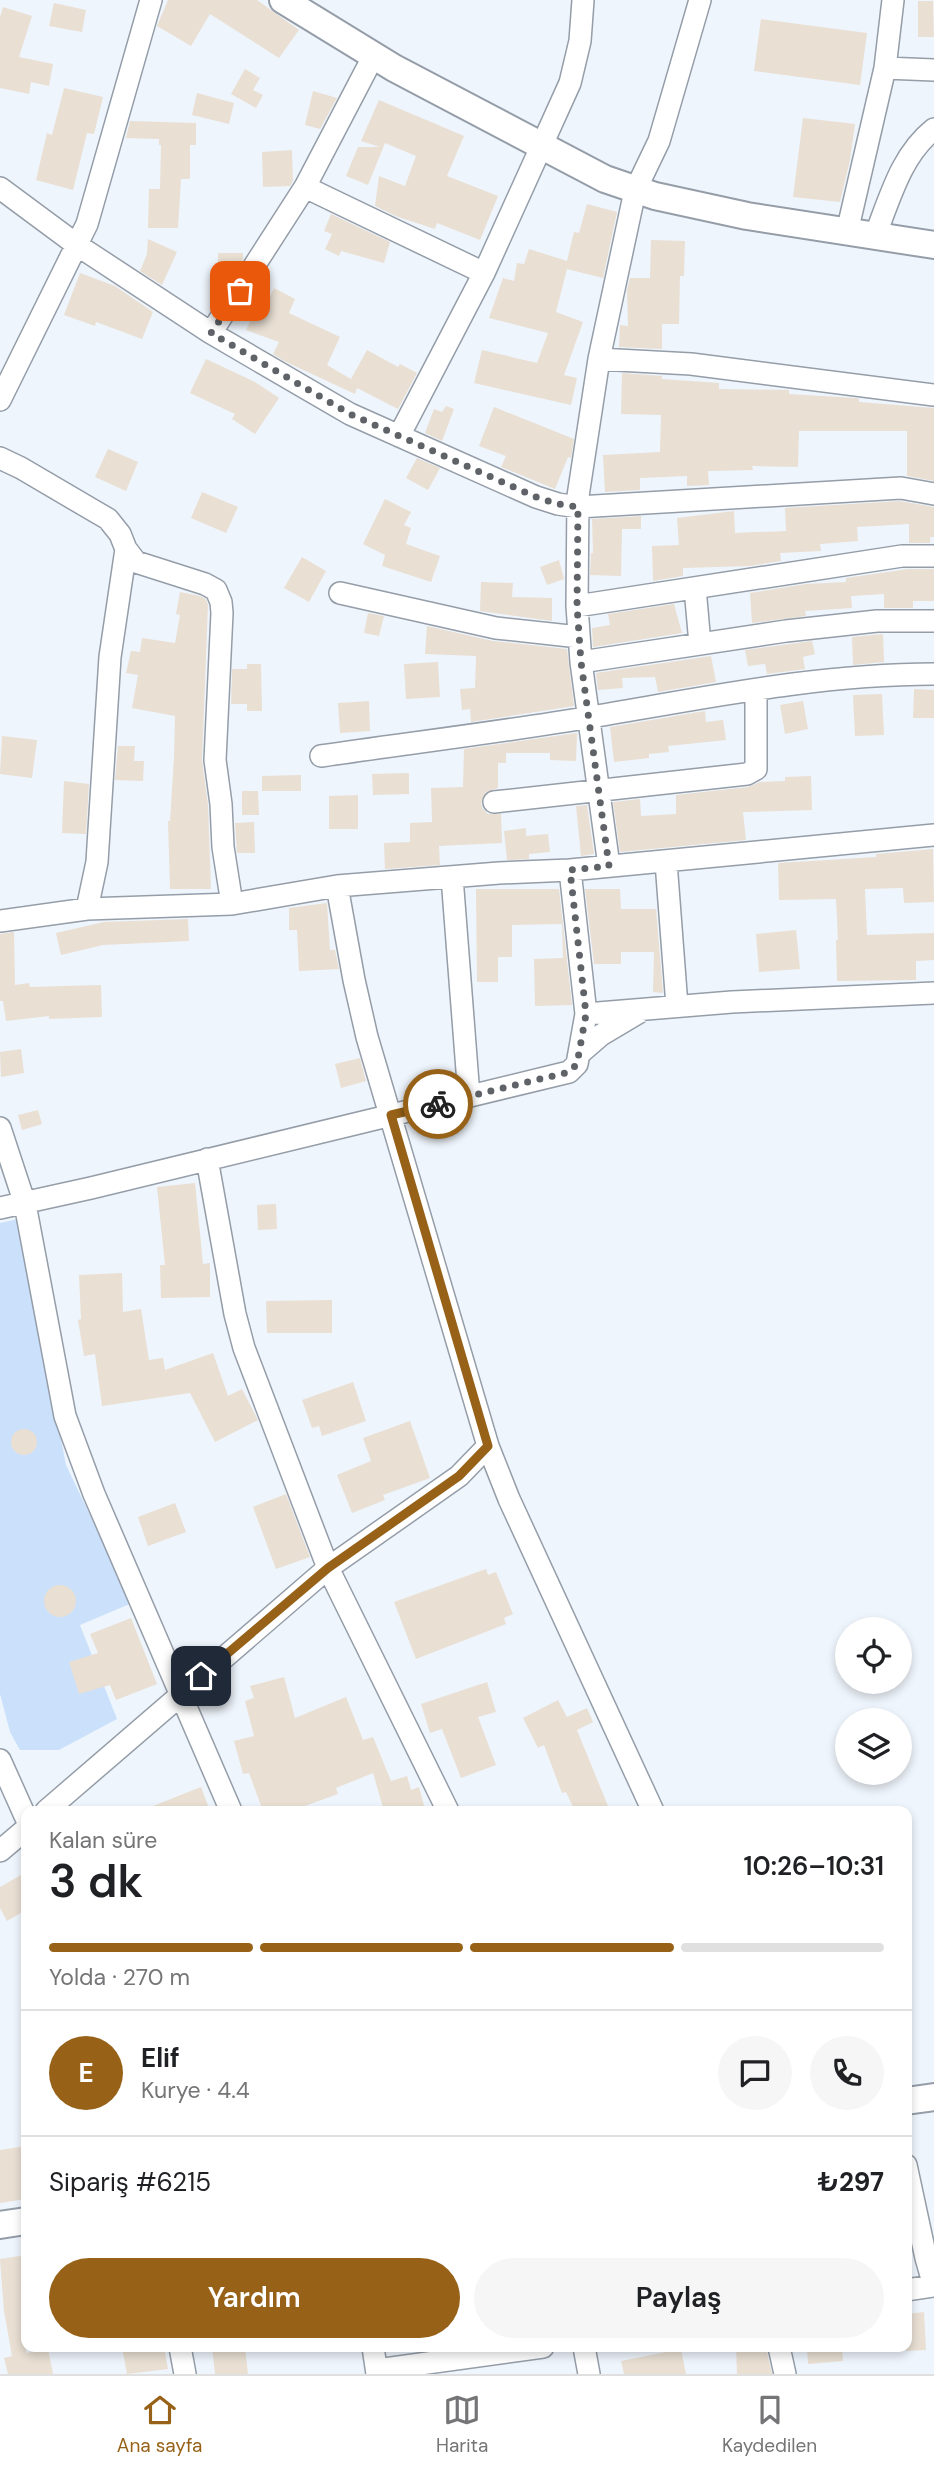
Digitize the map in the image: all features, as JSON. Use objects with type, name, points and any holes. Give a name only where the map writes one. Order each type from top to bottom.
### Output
[{"type":"street","points":[[0,400],[87,225],[151,0]]},
{"type":"street","points":[[400,436],[484,273],[570,83],[580,41],[583,0]]},
{"type":"street","points":[[609,866],[581,662],[577,606],[578,507],[599,359],[635,191],[659,141],[700,0]]},
{"type":"street","points":[[847,232],[886,68],[893,0]]},
{"type":"street","points":[[289,2],[394,68],[605,179],[635,191],[747,216],[934,245]]},
{"type":"street","points":[[211,333],[304,187],[374,55]]},
{"type":"street","points":[[886,68],[934,70]]},
{"type":"street","points":[[875,236],[899,174],[912,152],[934,129]]},
{"type":"street","points":[[304,187],[484,273]]},
{"type":"street","points":[[0,188],[77,245],[211,333],[350,414],[536,497],[578,507],[901,488],[934,494]]},
{"type":"street","points":[[599,359],[691,364],[934,395]]},
{"type":"street","points":[[0,458],[107,519],[120,534],[126,549],[136,562],[216,590],[221,603],[215,760],[223,847],[232,904]]},
{"type":"street","points":[[87,909],[97,862],[110,657],[126,549]]},
{"type":"street","points":[[577,606],[902,556],[934,556]]},
{"type":"street","points":[[695,588],[700,644]]},
{"type":"street","points":[[340,593],[496,628],[579,637]]},
{"type":"street","points":[[581,662],[877,621],[934,621]]},
{"type":"street","points":[[321,756],[588,718],[756,690],[894,674],[934,674]]},
{"type":"street","points":[[494,802],[747,775],[756,769],[756,690]]},
{"type":"street","points":[[0,921],[87,909],[232,904],[337,886],[666,862],[934,835]]},
{"type":"street","points":[[666,862],[677,1006]]},
{"type":"street","points":[[0,1208],[569,1072],[577,1064],[586,1014],[570,870]]},
{"type":"street","points":[[452,877],[469,1096]]},
{"type":"street","points":[[337,886],[356,991],[488,1446],[509,1499],[651,1806]]},
{"type":"street","points":[[586,1014],[677,1006],[934,993]]},
{"type":"street","points":[[579,1054],[627,1018],[650,1008]]},
{"type":"street","points":[[0,1128],[25,1203],[65,1416],[94,1494],[229,1806]]},
{"type":"street","points":[[206,1159],[235,1314],[244,1348],[328,1568],[445,1806]]},
{"type":"street","points":[[52,1806],[328,1568],[459,1476],[488,1446]]},
{"type":"street","points":[[2,1769],[21,1808]]},
{"type":"street","points":[[0,1851],[21,1833]]},
{"type":"street","points":[[912,2100],[934,2097]]},
{"type":"street","points":[[912,2193],[934,2286],[912,2289]]},
{"type":"street","points":[[0,2225],[21,2222]]},
{"type":"street","points":[[181,2352],[185,2374]]},
{"type":"street","points":[[374,2352],[377,2372],[510,2352]]},
{"type":"street","points":[[585,2352],[589,2374]]},
{"type":"street","points":[[780,2352],[785,2374]]},
{"type":"shaded area","points":[[18,1219],[66,1465],[132,1603],[80,1625],[117,1719],[59,1750],[20,1750],[10,1732],[0,1694],[0,1223]]},
{"type":"building","points":[[168,0],[257,0],[299,30],[279,58],[210,14],[191,46],[157,26]]},
{"type":"building","points":[[918,1],[933,1],[934,37],[918,37]]},
{"type":"building","points":[[54,3],[86,10],[82,32],[49,26]]},
{"type":"building","points":[[3,7],[32,16],[19,57],[53,64],[49,86],[31,82],[29,94],[0,88],[0,17]]},
{"type":"building","points":[[761,19],[867,33],[860,85],[754,71]]},
{"type":"building","points":[[245,69],[260,78],[253,90],[263,95],[256,108],[231,94]]},
{"type":"building","points":[[64,88],[103,97],[94,134],[87,133],[73,190],[36,180],[47,133],[52,135]]},
{"type":"building","points":[[313,91],[337,98],[320,129],[305,125]]},
{"type":"building","points":[[197,93],[234,103],[229,124],[192,115]]},
{"type":"building","points":[[379,100],[464,136],[447,176],[498,196],[480,240],[437,223],[435,229],[375,206],[379,176],[405,186],[416,156],[385,143],[368,185],[346,176],[358,147],[380,147],[361,141]]},
{"type":"building","points":[[803,118],[855,124],[840,202],[793,197]]},
{"type":"building","points":[[130,121],[196,123],[196,145],[190,145],[190,179],[181,179],[178,228],[148,228],[149,189],[160,189],[161,145],[159,139],[126,138]]},
{"type":"building","points":[[292,150],[293,181],[290,186],[263,187],[262,152]]},
{"type":"building","points":[[587,204],[617,212],[603,278],[567,269],[556,312],[583,322],[564,375],[577,378],[571,405],[474,383],[482,350],[537,363],[548,333],[489,318],[503,278],[514,281],[517,263],[524,264],[529,249],[567,261],[574,232],[579,233]]},
{"type":"building","points":[[331,214],[390,242],[384,263],[341,251],[339,256],[325,249],[332,234],[324,231]]},
{"type":"building","points":[[148,239],[177,252],[162,285],[140,271],[147,254]]},
{"type":"building","points":[[651,240],[685,241],[684,276],[680,276],[679,324],[662,324],[662,349],[619,347],[620,325],[628,326],[627,290],[630,278],[650,278]]},
{"type":"building","points":[[218,253],[243,253],[243,259],[227,283],[218,283]]},
{"type":"building","points":[[80,273],[115,286],[153,312],[142,339],[96,322],[95,326],[64,315]]},
{"type":"building","points":[[274,288],[295,299],[289,313],[340,337],[327,365],[351,379],[367,350],[398,367],[400,364],[417,373],[398,409],[357,388],[355,394],[284,361],[273,354],[279,342],[246,330],[262,296],[269,299]]},
{"type":"building","points":[[206,359],[255,382],[279,398],[255,434],[232,419],[235,414],[190,393]]},
{"type":"building","points":[[622,373],[719,383],[719,389],[789,390],[789,394],[856,398],[859,402],[934,408],[934,481],[907,476],[907,431],[799,431],[798,467],[752,466],[753,470],[708,471],[709,485],[687,486],[687,476],[640,478],[640,490],[605,492],[603,455],[660,452],[661,415],[621,414]]},
{"type":"building","points":[[446,406],[454,409],[442,441],[425,433],[434,409],[442,412]]},
{"type":"building","points":[[494,407],[574,439],[571,458],[568,457],[555,489],[501,467],[506,456],[479,446]]},
{"type":"building","points":[[108,449],[138,462],[126,491],[95,477]]},
{"type":"building","points":[[417,458],[440,468],[428,490],[406,478]]},
{"type":"building","points":[[202,492],[238,507],[226,533],[191,518]]},
{"type":"building","points":[[385,499],[411,512],[404,525],[411,528],[406,544],[440,556],[431,582],[382,566],[385,555],[363,544]]},
{"type":"building","points":[[900,501],[934,507],[934,537],[930,537],[930,543],[909,543],[909,524],[857,527],[858,541],[820,544],[821,551],[780,553],[781,561],[749,566],[683,568],[683,576],[653,581],[652,546],[679,545],[677,518],[734,511],[735,533],[786,531],[785,508]]},
{"type":"building","points":[[641,516],[641,529],[622,529],[621,576],[590,575],[593,553],[592,519]]},
{"type":"building","points":[[302,557],[326,571],[309,602],[284,588]]},
{"type":"building","points":[[559,560],[564,579],[547,585],[540,567]]},
{"type":"building","points":[[908,569],[934,569],[934,601],[913,601],[913,608],[884,608],[884,594],[851,596],[852,608],[805,611],[806,616],[752,623],[750,593],[806,584],[846,582],[846,578]]},
{"type":"building","points":[[481,582],[513,583],[512,597],[552,598],[552,621],[480,611]]},
{"type":"building","points":[[180,592],[200,596],[206,599],[208,605],[202,760],[208,805],[211,889],[170,889],[168,821],[175,716],[132,708],[138,675],[126,673],[131,651],[140,652],[142,638],[175,643],[180,615],[176,614]]},
{"type":"building","points":[[674,604],[682,633],[593,647],[592,628],[610,625],[608,614]]},
{"type":"building","points":[[368,613],[384,616],[379,636],[364,633]]},
{"type":"building","points":[[427,626],[493,641],[567,649],[574,706],[471,722],[470,709],[462,710],[460,689],[475,688],[476,656],[425,654]]},
{"type":"building","points":[[883,634],[884,662],[853,665],[852,637]]},
{"type":"building","points":[[812,641],[815,654],[803,657],[805,669],[767,674],[765,664],[748,666],[745,650]]},
{"type":"building","points":[[711,656],[716,682],[658,692],[655,677],[622,678],[623,688],[598,690],[596,673]]},
{"type":"building","points":[[438,662],[440,697],[406,699],[404,664]]},
{"type":"building","points":[[247,664],[261,664],[262,711],[247,711],[247,704],[231,704],[232,669],[247,669]]},
{"type":"building","points":[[914,689],[934,690],[934,718],[913,718]]},
{"type":"building","points":[[882,694],[884,735],[855,736],[853,695]]},
{"type":"building","points":[[369,701],[370,731],[340,733],[338,703]]},
{"type":"building","points":[[803,701],[808,729],[785,734],[780,705]]},
{"type":"building","points":[[705,711],[706,722],[723,720],[726,740],[668,746],[669,752],[649,754],[649,758],[614,762],[610,727]]},
{"type":"building","points":[[577,733],[576,761],[550,760],[550,753],[506,753],[506,763],[498,763],[498,788],[486,792],[481,803],[488,814],[501,814],[502,843],[439,846],[440,865],[385,869],[384,843],[410,842],[410,823],[432,822],[431,788],[463,787],[464,749]]},
{"type":"building","points":[[2,736],[37,740],[32,778],[0,774]]},
{"type":"building","points":[[118,746],[135,746],[134,761],[144,761],[143,781],[115,780]]},
{"type":"building","points":[[409,773],[409,794],[373,795],[372,774]]},
{"type":"building","points":[[301,775],[301,791],[262,791],[262,776]]},
{"type":"building","points":[[811,776],[812,810],[743,812],[746,840],[620,852],[613,802],[640,799],[641,816],[676,814],[676,795],[748,787],[760,782],[785,781],[785,777]]},
{"type":"building","points":[[64,781],[89,784],[86,834],[62,833]]},
{"type":"building","points":[[242,791],[258,791],[259,815],[242,815]]},
{"type":"building","points":[[358,795],[358,829],[329,829],[329,796]]},
{"type":"building","points":[[587,805],[594,854],[581,856],[576,806]]},
{"type":"building","points":[[254,822],[255,853],[237,853],[235,823]]},
{"type":"building","points":[[526,828],[526,836],[548,834],[550,852],[529,854],[529,859],[507,860],[504,831]]},
{"type":"building","points":[[933,849],[934,902],[904,903],[903,888],[865,889],[867,935],[934,933],[934,960],[916,961],[916,980],[837,981],[836,899],[779,900],[778,863],[876,857],[876,854]]},
{"type":"building","points":[[476,889],[559,889],[572,1005],[535,1006],[534,959],[563,958],[562,924],[512,925],[512,957],[498,957],[498,982],[477,982]]},
{"type":"building","points":[[585,889],[620,889],[621,909],[656,909],[663,993],[653,992],[654,952],[621,952],[621,964],[594,964]]},
{"type":"building","points":[[327,903],[330,950],[335,950],[339,969],[299,971],[297,930],[289,930],[289,908]]},
{"type":"building","points":[[188,919],[189,941],[103,945],[61,955],[56,933],[104,922]]},
{"type":"building","points":[[796,930],[800,969],[759,972],[756,934]]},
{"type":"building","points":[[14,932],[15,985],[101,985],[102,1017],[49,1019],[49,1016],[6,1021],[3,1001],[0,1001],[0,934]]},
{"type":"building","points":[[21,1049],[24,1073],[1,1077],[0,1052]]},
{"type":"building","points":[[360,1058],[366,1081],[341,1088],[335,1064]]},
{"type":"building","points":[[38,1110],[42,1124],[22,1130],[18,1115]]},
{"type":"building","points":[[195,1183],[203,1264],[210,1263],[210,1297],[161,1298],[160,1265],[165,1265],[157,1187]]},
{"type":"building","points":[[276,1204],[277,1229],[258,1230],[257,1205]]},
{"type":"building","points":[[122,1273],[123,1312],[141,1309],[149,1360],[163,1358],[165,1370],[213,1353],[228,1396],[242,1389],[258,1420],[215,1442],[190,1393],[102,1406],[95,1354],[84,1356],[78,1320],[81,1319],[79,1275]]},
{"type":"building","points":[[332,1300],[332,1333],[267,1333],[266,1301]]},
{"type":"building","points":[[353,1382],[366,1421],[322,1436],[319,1426],[312,1428],[302,1400]]},
{"type":"building","points":[[410,1421],[430,1478],[383,1495],[385,1500],[352,1513],[337,1475],[371,1461],[363,1438]]},
{"type":"building","points":[[24,1429],[33,1433],[37,1442],[33,1451],[24,1455],[15,1451],[11,1442],[15,1433]]},
{"type":"building","points":[[286,1494],[310,1557],[276,1569],[253,1507]]},
{"type":"building","points":[[175,1503],[186,1532],[148,1546],[138,1517]]},
{"type":"building","points":[[486,1569],[488,1575],[496,1572],[513,1614],[504,1618],[506,1624],[416,1659],[394,1602]]},
{"type":"building","points":[[60,1585],[71,1590],[76,1601],[71,1612],[60,1617],[49,1612],[44,1601],[49,1590]]},
{"type":"building","points":[[131,1618],[157,1684],[116,1700],[110,1685],[79,1694],[69,1662],[98,1653],[90,1634]]},
{"type":"building","points":[[284,1677],[295,1718],[346,1697],[363,1740],[373,1737],[391,1781],[407,1776],[411,1790],[419,1787],[424,1806],[383,1806],[373,1773],[336,1788],[338,1794],[305,1806],[261,1806],[249,1773],[243,1774],[234,1741],[254,1736],[245,1701],[254,1698],[250,1686]]},
{"type":"building","points":[[487,1682],[496,1712],[478,1717],[496,1765],[461,1778],[442,1729],[430,1733],[421,1704]]},
{"type":"building","points":[[558,1700],[567,1717],[587,1708],[593,1722],[577,1730],[608,1806],[573,1806],[566,1792],[562,1793],[544,1745],[538,1748],[523,1718]]},
{"type":"building","points":[[201,1787],[208,1806],[153,1806]]},
{"type":"building","points":[[21,1875],[21,1913],[7,1921],[0,1908],[0,1887]]},
{"type":"building","points":[[21,2147],[21,2200],[0,2203],[0,2150]]},
{"type":"building","points":[[21,2256],[21,2352],[49,2352],[53,2374],[8,2374],[4,2358],[12,2356],[4,2311],[0,2259]]},
{"type":"building","points":[[924,2312],[926,2350],[912,2351],[912,2313]]},
{"type":"building","points":[[123,2352],[165,2352],[168,2369],[127,2374]]},
{"type":"building","points":[[213,2352],[246,2352],[248,2374],[215,2374]]},
{"type":"building","points":[[666,2352],[682,2352],[686,2374],[624,2374],[621,2361]]},
{"type":"building","points":[[736,2352],[767,2352],[772,2374],[737,2374]]},
{"type":"building","points":[[807,2352],[842,2352],[843,2361],[808,2364]]},
{"type":"way so far","points":[[240,291],[211,333],[350,414],[536,497],[578,507],[576,556],[581,662],[609,866],[570,870],[586,1014],[577,1064],[569,1072],[438,1104]]},
{"type":"route","points":[[201,1676],[328,1568],[459,1476],[488,1446],[391,1115],[438,1104]]}]
